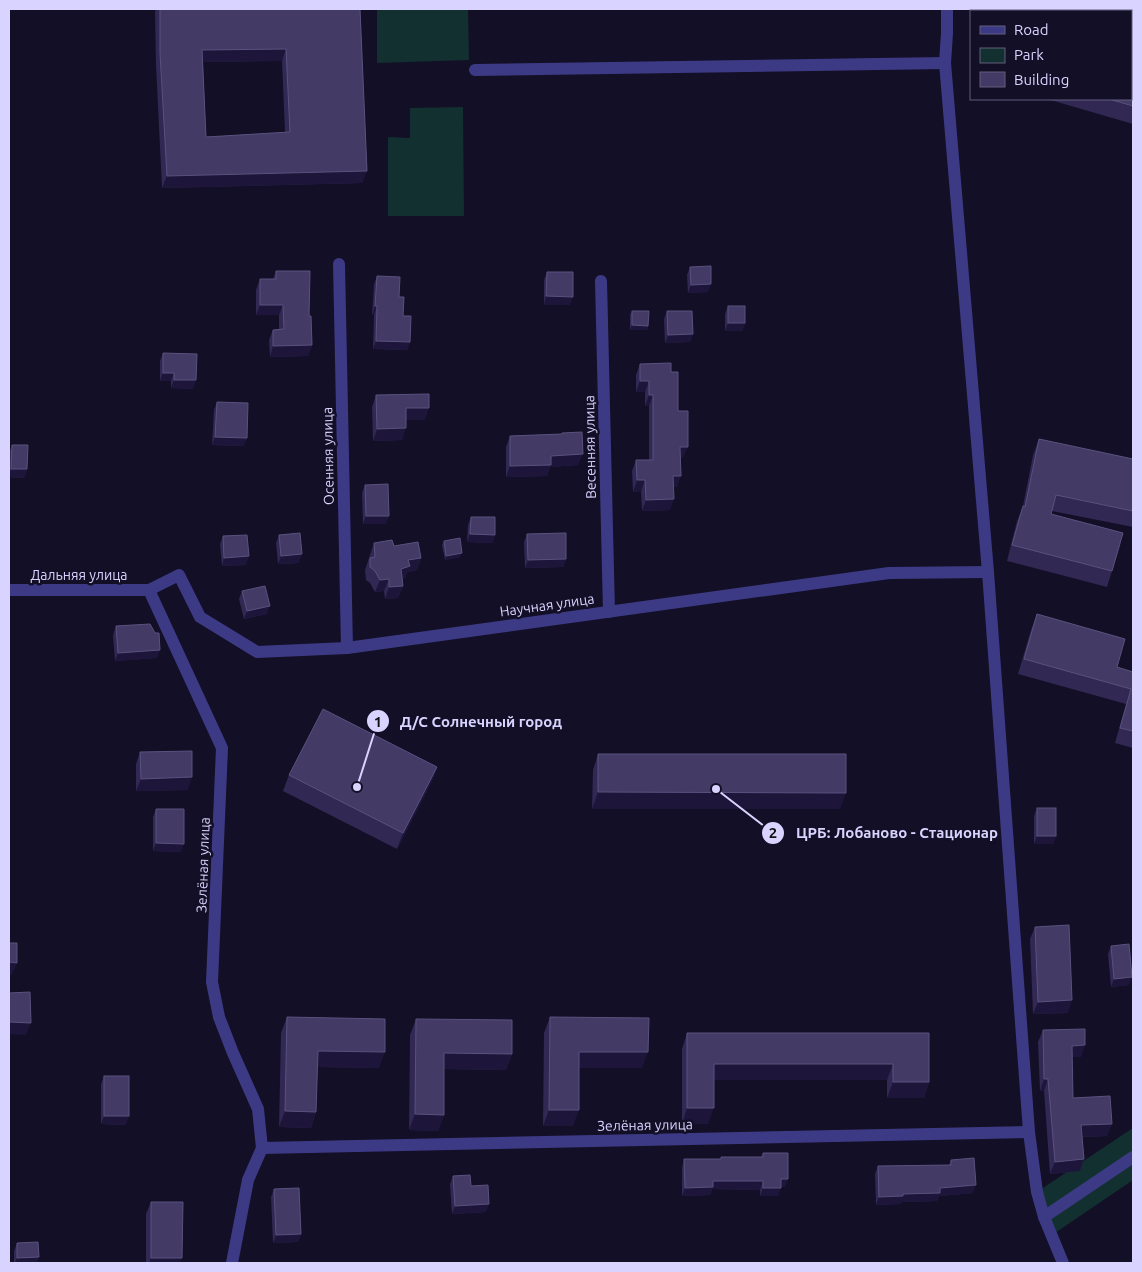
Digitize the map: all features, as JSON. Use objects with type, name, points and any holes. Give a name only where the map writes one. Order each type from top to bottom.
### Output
[{"type":"street","points":[[947,9],[948,33],[945,63],[988,572],[1029,1132],[1037,1192],[1044,1217],[1063,1263]]},
{"type":"street","points":[[475,70],[945,63]]},
{"type":"street","name":"Осенняя улица","points":[[339,264],[347,648]]},
{"type":"street","name":"Весенняя улица","points":[[601,282],[609,612]]},
{"type":"street","name":"Научная улица","points":[[149,590],[179,575],[200,617],[257,652],[347,648],[889,573],[988,572]]},
{"type":"street","name":"Дальняя улица","points":[[9,590],[149,590]]},
{"type":"street","name":"Зелёная улица","points":[[149,590],[222,748],[212,982],[219,1017],[258,1109],[262,1148],[248,1180],[232,1263]]},
{"type":"street","name":"Зелёная улица","points":[[262,1148],[1029,1132]]},
{"type":"street","points":[[1044,1217],[1133,1157]]},
{"type":"green space","points":[[377,9],[468,9],[469,60],[377,63]]},
{"type":"green space","points":[[463,107],[464,216],[388,216],[388,137],[410,138],[410,108]]},
{"type":"green space","points":[[1133,1128],[1133,1180],[1052,1235],[1037,1192]]},
{"type":"building","points":[[160,9],[360,9],[367,171],[167,176],[160,53]],"holes":[[[286,49],[290,132],[206,137],[202,50]]]},
{"type":"building","points":[[1133,9],[1133,106],[1112,100],[1132,100],[1132,10],[1012,10]]},
{"type":"building","points":[[711,266],[711,284],[691,285],[690,267]]},
{"type":"building","points":[[276,271],[310,271],[309,316],[311,316],[312,345],[273,346],[273,330],[284,329],[283,305],[260,305],[260,279],[276,279]]},
{"type":"building","points":[[547,272],[573,272],[573,297],[546,296]]},
{"type":"building","points":[[377,276],[400,277],[399,297],[404,297],[403,316],[411,316],[410,342],[376,341],[377,306],[375,306]]},
{"type":"building","points":[[728,306],[745,306],[745,323],[728,323]]},
{"type":"building","points":[[632,311],[649,311],[648,326],[632,325]]},
{"type":"building","points":[[667,311],[692,311],[693,334],[668,335]]},
{"type":"building","points":[[163,353],[197,354],[196,380],[174,380],[174,373],[163,373]]},
{"type":"building","points":[[671,363],[671,372],[678,372],[678,411],[688,411],[688,447],[680,447],[681,476],[673,476],[674,499],[646,500],[645,480],[637,480],[636,460],[653,460],[653,395],[649,395],[649,381],[640,381],[640,364]]},
{"type":"building","points":[[429,394],[429,408],[406,408],[406,428],[377,429],[376,395]]},
{"type":"building","points":[[217,402],[248,403],[247,438],[215,437]]},
{"type":"building","points":[[582,432],[583,454],[551,456],[551,465],[510,466],[510,436]]},
{"type":"building","points":[[1039,439],[1133,459],[1133,511],[1056,495],[1051,514],[1123,533],[1112,571],[1012,545],[1023,506],[1025,507]]},
{"type":"building","points":[[12,445],[28,445],[27,469],[11,469]]},
{"type":"building","points":[[388,484],[389,516],[366,516],[365,485]]},
{"type":"building","points":[[471,517],[495,517],[495,535],[470,534]]},
{"type":"building","points":[[300,533],[302,554],[281,556],[279,535]]},
{"type":"building","points":[[566,533],[566,559],[528,560],[527,534]]},
{"type":"building","points":[[247,535],[249,556],[224,558],[223,536]]},
{"type":"building","points":[[460,538],[462,553],[446,556],[444,541]]},
{"type":"building","points":[[392,540],[394,546],[418,542],[421,558],[408,560],[410,566],[401,569],[403,586],[389,587],[389,579],[380,580],[375,571],[370,567],[370,558],[375,557],[374,543]]},
{"type":"building","points":[[265,586],[270,606],[247,611],[242,591]]},
{"type":"building","points":[[1037,614],[1125,639],[1117,667],[1133,672],[1133,731],[1120,728],[1131,689],[1024,659]]},
{"type":"building","points":[[150,624],[155,633],[159,633],[160,650],[118,653],[116,626]]},
{"type":"building","points":[[323,709],[437,767],[403,833],[289,775]]},
{"type":"building","points":[[192,751],[192,777],[141,779],[140,752]]},
{"type":"building","points":[[598,754],[846,754],[846,793],[598,792]]},
{"type":"building","points":[[1037,808],[1056,808],[1056,836],[1037,836]]},
{"type":"building","points":[[156,809],[184,809],[184,844],[156,843]]},
{"type":"building","points":[[1069,925],[1072,1000],[1038,1002],[1035,927]]},
{"type":"building","points":[[9,943],[17,943],[17,963],[9,962]]},
{"type":"building","points":[[1129,944],[1132,977],[1114,979],[1111,946]]},
{"type":"building","points":[[30,992],[31,1023],[9,1022],[9,993]]},
{"type":"building","points":[[287,1017],[385,1019],[385,1052],[318,1051],[316,1112],[285,1111]]},
{"type":"building","points":[[550,1017],[649,1018],[648,1052],[579,1052],[579,1110],[549,1110]]},
{"type":"building","points":[[416,1019],[512,1020],[512,1054],[444,1053],[444,1115],[415,1114]]},
{"type":"building","points":[[1085,1029],[1085,1045],[1072,1046],[1073,1098],[1110,1096],[1112,1124],[1081,1125],[1084,1159],[1055,1162],[1048,1079],[1044,1079],[1043,1030]]},
{"type":"building","points":[[687,1033],[929,1033],[929,1082],[893,1082],[893,1064],[714,1064],[714,1108],[687,1108]]},
{"type":"building","points":[[104,1076],[129,1076],[129,1116],[104,1116]]},
{"type":"building","points":[[763,1153],[788,1153],[788,1179],[781,1179],[781,1188],[763,1188],[763,1181],[713,1181],[713,1187],[685,1188],[684,1159],[763,1157]]},
{"type":"building","points":[[974,1158],[976,1185],[940,1188],[940,1193],[879,1197],[878,1166],[951,1165],[951,1160]]},
{"type":"building","points":[[470,1175],[471,1186],[488,1185],[489,1204],[455,1206],[453,1176]]},
{"type":"building","points":[[299,1188],[301,1234],[276,1235],[274,1189]]},
{"type":"building","points":[[151,1202],[183,1202],[182,1258],[151,1258]]},
{"type":"building","points":[[38,1242],[39,1257],[17,1258],[17,1243]]},
{"type":"place","name":"Д/С Солнечный город","points":[[357,787]]},
{"type":"place","name":"ЦРБ: Лобаново - Стационар","points":[[716,789]]}]
